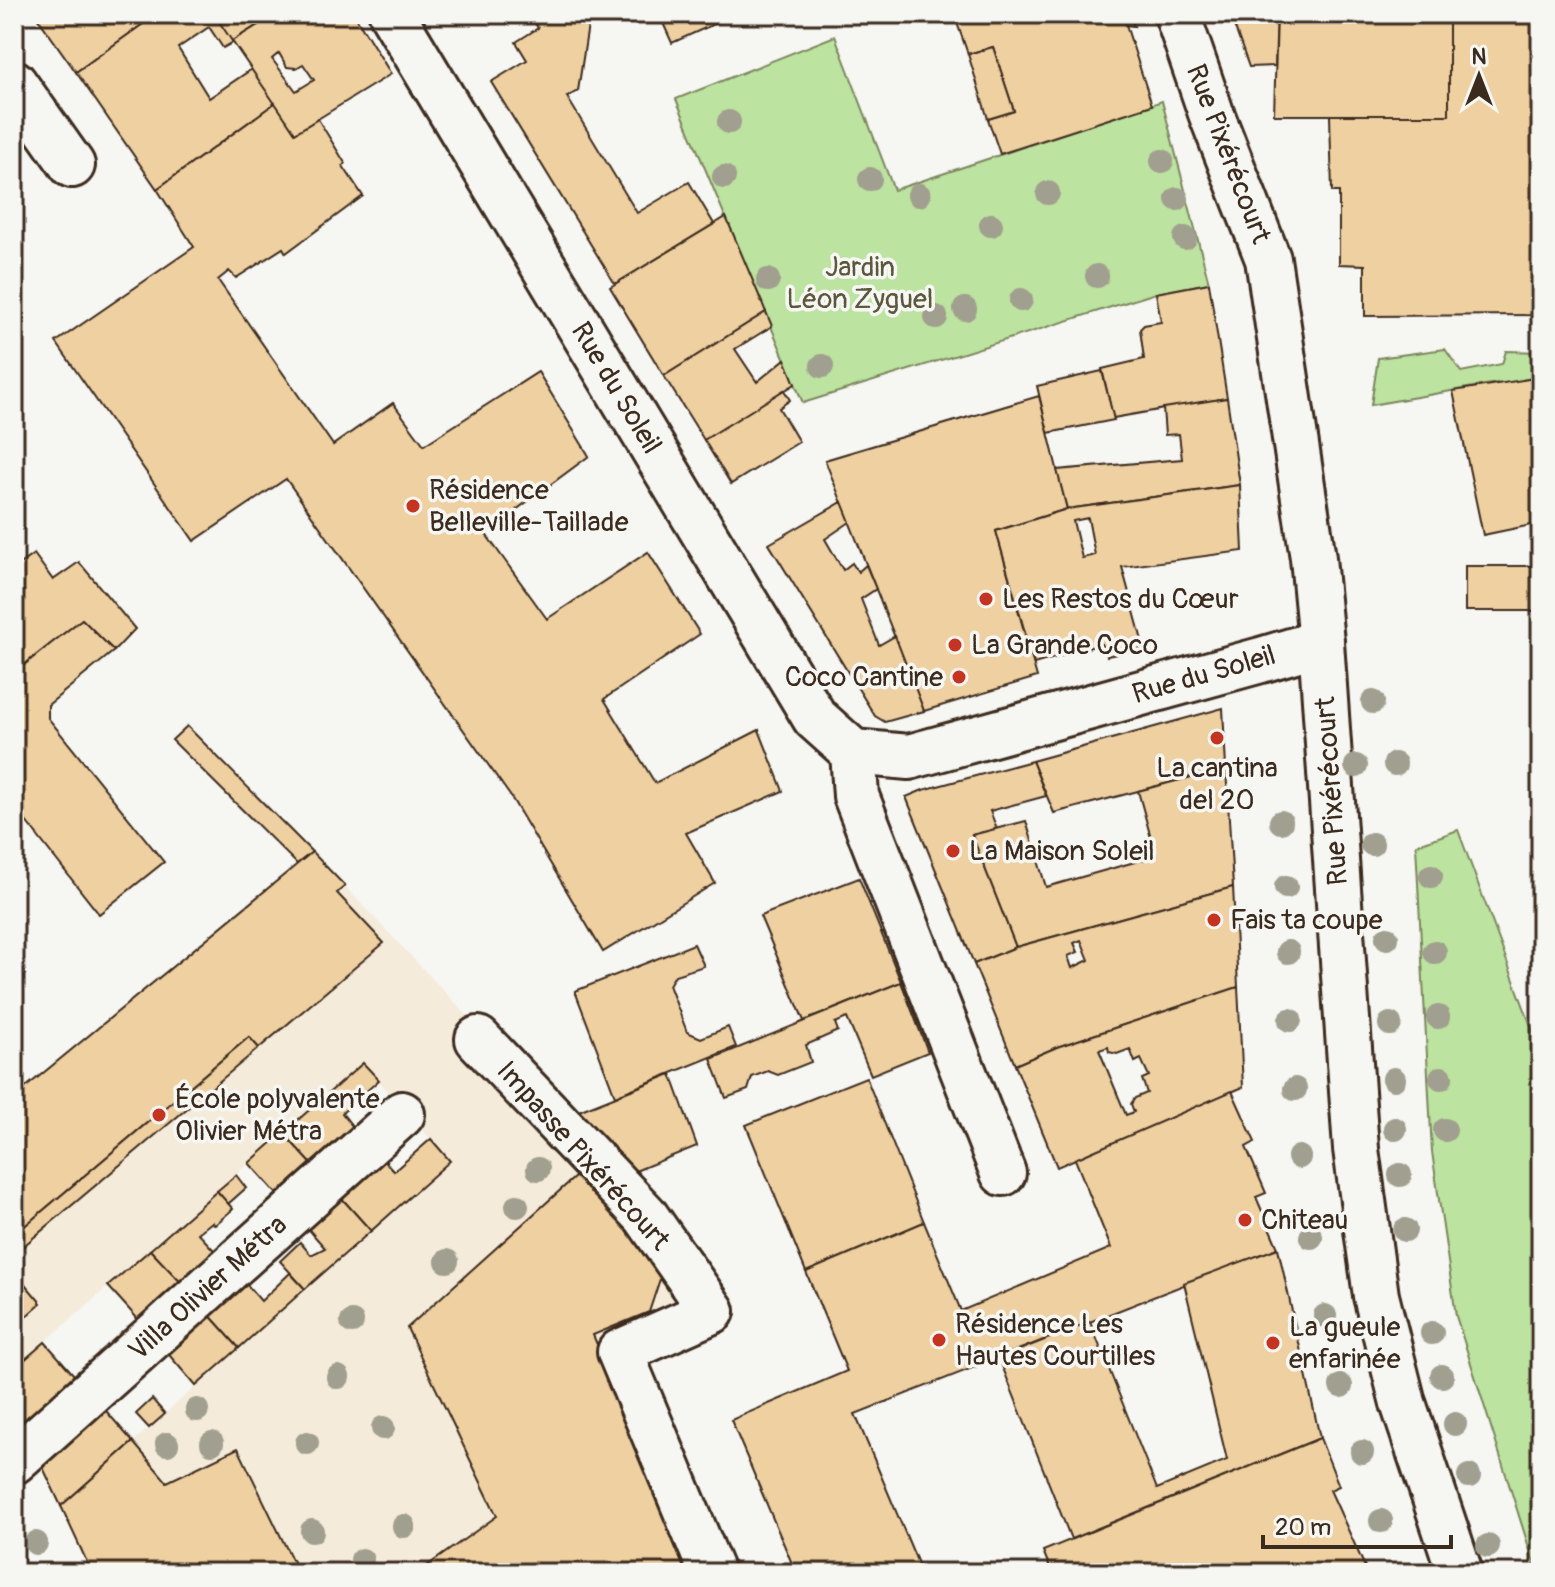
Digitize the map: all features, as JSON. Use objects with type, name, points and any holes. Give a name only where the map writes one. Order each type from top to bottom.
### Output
[{"type":"street","name":"Rue du Soleil","points":[[392,14],[815,718],[853,752],[909,757],[1321,642]]},
{"type":"street","name":"Rue Pixérécourt","points":[[1177,14],[1211,113],[1268,259],[1313,558],[1356,1149],[1376,1296],[1403,1403],[1460,1573]]},
{"type":"street","points":[[14,83],[72,165]]},
{"type":"street","points":[[853,752],[856,796],[1003,1173]]},
{"type":"street","name":"Impasse Pixérécourt","points":[[478,1039],[645,1215],[712,1311],[620,1352],[712,1573]]},
{"type":"street","name":"Villa Olivier Métra","points":[[14,1461],[402,1114]]},
{"type":"shaded area","points":[[312,852],[480,1029],[704,1307],[611,1346],[706,1573],[92,1573],[61,1506],[450,1161],[363,1063],[14,1369],[14,1097]]},
{"type":"green space","name":"Jardin Léon Zyguel","points":[[835,36],[894,190],[1162,101],[1209,283],[1156,293],[803,403],[676,99]]},
{"type":"green space","points":[[1445,349],[1461,372],[1502,364],[1506,351],[1541,352],[1541,377],[1371,405],[1378,358]]},
{"type":"green space","points":[[1458,830],[1541,1053],[1541,1573],[1537,1573],[1456,1316],[1432,1152],[1416,845]]},
{"type":"building","points":[[35,14],[157,14],[76,72]]},
{"type":"building","points":[[157,14],[214,14],[234,42],[223,48],[209,27],[178,48],[209,98],[252,69],[275,103],[157,189],[76,72]]},
{"type":"building","points":[[214,14],[276,14],[232,41]]},
{"type":"building","points":[[276,14],[354,14],[391,74],[295,133],[232,41]],"holes":[[[279,53],[287,67],[296,68],[303,64],[314,80],[296,91],[272,59]]]},
{"type":"building","points":[[529,14],[607,14],[588,25],[578,91],[567,97],[637,213],[689,182],[714,224],[615,284],[491,82],[527,60],[516,42],[538,28]]},
{"type":"building","points":[[659,14],[731,14],[732,16],[672,43]]},
{"type":"building","points":[[974,14],[1130,14],[1134,26],[1126,25],[1152,105],[1000,154],[988,119],[1014,111],[993,47],[968,54],[956,20]]},
{"type":"building","points":[[1230,14],[1277,14],[1275,66],[1249,67]]},
{"type":"building","points":[[1277,14],[1449,14],[1449,115],[1274,115]]},
{"type":"building","points":[[1449,14],[1541,14],[1541,315],[1365,316],[1365,265],[1339,264],[1339,192],[1332,192],[1330,115],[1449,115]]},
{"type":"building","points":[[993,47],[1014,111],[988,119],[968,54]]},
{"type":"building","name":"Résidence Belleville-Taillade","points":[[275,103],[295,133],[318,119],[363,196],[286,253],[283,248],[236,278],[229,271],[218,280],[333,445],[393,403],[424,445],[538,372],[589,456],[485,533],[547,619],[648,552],[700,634],[604,699],[655,783],[759,730],[783,791],[686,833],[715,883],[603,952],[511,797],[286,479],[194,541],[56,342],[194,247],[157,189]]},
{"type":"building","points":[[726,217],[766,312],[664,376],[610,287]]},
{"type":"building","points":[[1209,283],[1227,398],[1113,418],[1102,369],[1144,359],[1140,329],[1144,325],[1161,322],[1156,293]]},
{"type":"building","points":[[766,312],[772,326],[735,349],[757,382],[785,359],[795,384],[704,440],[664,376]]},
{"type":"building","points":[[1102,371],[1114,420],[1048,433],[1037,386]]},
{"type":"building","points":[[1541,377],[1541,523],[1483,535],[1453,391]]},
{"type":"building","points":[[784,390],[790,400],[779,408],[799,442],[731,484],[704,440]]},
{"type":"building","points":[[1039,396],[1067,509],[996,531],[1037,677],[924,711],[825,460]]},
{"type":"building","points":[[1227,398],[1240,485],[1067,509],[1057,470],[1182,459],[1179,434],[1165,435],[1163,408]]},
{"type":"building","points":[[1240,485],[1243,551],[1122,567],[1144,648],[1107,656],[1101,644],[1034,664],[996,531],[1067,509]],"holes":[[[1088,518],[1095,555],[1082,558],[1073,521]]]},
{"type":"building","points":[[842,502],[850,522],[825,539],[843,570],[852,563],[858,572],[866,565],[876,589],[861,599],[879,645],[895,636],[924,711],[885,722],[875,716],[769,544]]},
{"type":"building","points":[[34,554],[53,580],[79,562],[135,629],[114,651],[82,619],[14,673],[14,568]]},
{"type":"building","points":[[1465,566],[1541,566],[1541,611],[1465,611]]},
{"type":"building","points":[[82,619],[114,651],[48,705],[48,718],[164,862],[99,914],[14,806],[14,673]]},
{"type":"building","points":[[1223,708],[1226,768],[1054,813],[1032,761]]},
{"type":"building","points":[[187,726],[312,852],[297,864],[172,740]]},
{"type":"building","name":"La Maison Soleil","points":[[1032,761],[1046,796],[990,811],[997,829],[972,835],[1016,947],[974,964],[906,797]]},
{"type":"building","points":[[1226,768],[1233,887],[1016,947],[972,835],[1026,821],[1046,887],[1156,856],[1138,791]]},
{"type":"building","points":[[312,852],[345,886],[337,893],[384,943],[259,1048],[249,1037],[14,1235],[14,1097]]},
{"type":"building","points":[[859,878],[901,982],[804,1021],[760,916]]},
{"type":"building","points":[[1233,887],[1238,987],[1057,1047],[1015,1065],[974,964],[1016,947]],"holes":[[[1081,940],[1089,960],[1072,968],[1068,956],[1078,952],[1074,943]]]},
{"type":"building","points":[[694,944],[704,966],[675,975],[669,985],[687,1032],[701,1038],[728,1027],[736,1047],[615,1096],[575,991]]},
{"type":"building","points":[[14,959],[25,974],[14,983]]},
{"type":"building","points":[[901,982],[928,1052],[871,1075],[847,1018],[835,1023],[838,1031],[806,1045],[811,1062],[778,1075],[768,1071],[752,1077],[748,1090],[726,1098],[711,1059]]},
{"type":"building","points":[[1238,987],[1243,1087],[1057,1167],[1015,1065],[1057,1047]],"holes":[[[1108,1047],[1109,1052],[1117,1054],[1130,1049],[1135,1062],[1141,1059],[1149,1076],[1142,1079],[1147,1093],[1135,1098],[1131,1104],[1134,1112],[1126,1115],[1099,1050]]]},
{"type":"building","points":[[249,1037],[259,1048],[14,1254],[14,1235]]},
{"type":"building","points":[[363,1063],[379,1080],[342,1113],[360,1136],[319,1172],[283,1133]]},
{"type":"building","points":[[671,1074],[697,1146],[618,1178],[561,1118]]},
{"type":"building","points":[[866,1077],[924,1222],[806,1272],[746,1125]]},
{"type":"building","name":"Résidence Les Hautes Courtilles","points":[[1232,1091],[1255,1142],[1246,1147],[1266,1193],[1256,1197],[1278,1248],[855,1414],[922,1573],[796,1573],[731,1420],[847,1371],[806,1272],[924,1222],[961,1311],[1111,1248],[1075,1159]]},
{"type":"building","points":[[283,1133],[319,1172],[285,1203],[249,1163]]},
{"type":"building","points":[[431,1139],[450,1161],[371,1231],[336,1192],[378,1154],[394,1171]]},
{"type":"building","points":[[585,1168],[665,1264],[649,1312],[593,1335],[694,1573],[417,1573],[497,1516],[407,1328]]},
{"type":"building","points":[[236,1175],[246,1188],[228,1204],[217,1191]]},
{"type":"building","points":[[217,1191],[233,1209],[215,1225],[212,1222],[198,1233],[222,1259],[187,1289],[150,1250]]},
{"type":"building","points":[[336,1192],[371,1231],[305,1289],[280,1261],[300,1242],[311,1255],[325,1248],[303,1223]]},
{"type":"building","points":[[1278,1248],[1320,1438],[1071,1539],[999,1358],[1090,1322],[1157,1489],[1227,1460],[1184,1283]]},
{"type":"building","points":[[150,1250],[187,1289],[145,1327],[108,1286]]},
{"type":"building","points":[[14,1271],[41,1303],[14,1327]]},
{"type":"building","points":[[290,1273],[305,1289],[239,1348],[205,1310],[241,1278],[261,1301]]},
{"type":"building","points":[[205,1310],[239,1348],[196,1386],[163,1348]]},
{"type":"building","points":[[45,1342],[81,1383],[14,1443],[14,1369]]},
{"type":"building","points":[[152,1399],[165,1414],[149,1428],[136,1414]]},
{"type":"building","points":[[100,1404],[133,1442],[61,1506],[39,1459]]},
{"type":"building","points":[[1320,1438],[1339,1486],[1330,1490],[1365,1567],[1352,1573],[1052,1573],[1043,1551]]},
{"type":"building","points":[[133,1442],[167,1482],[238,1448],[298,1572],[92,1573],[61,1506]]},
{"type":"place","name":"Résidence Belleville-Taillade","points":[[413,506]]},
{"type":"place","name":"Les Restos du Cœur","points":[[986,599]]},
{"type":"place","name":"La Grande Coco","points":[[955,645]]},
{"type":"place","name":"Coco Cantine","points":[[959,677]]},
{"type":"place","name":"La cantina del 20","points":[[1217,738]]},
{"type":"place","name":"La Maison Soleil","points":[[953,851]]},
{"type":"place","name":"Fais ta coupe","points":[[1214,920]]},
{"type":"place","name":"École polyvalente Olivier Métra","points":[[159,1115]]},
{"type":"place","name":"Chiteau","points":[[1245,1220]]},
{"type":"place","name":"Résidence Les Hautes Courtilles","points":[[939,1340]]},
{"type":"place","name":"La gueule enfarinée","points":[[1273,1343]]}]
